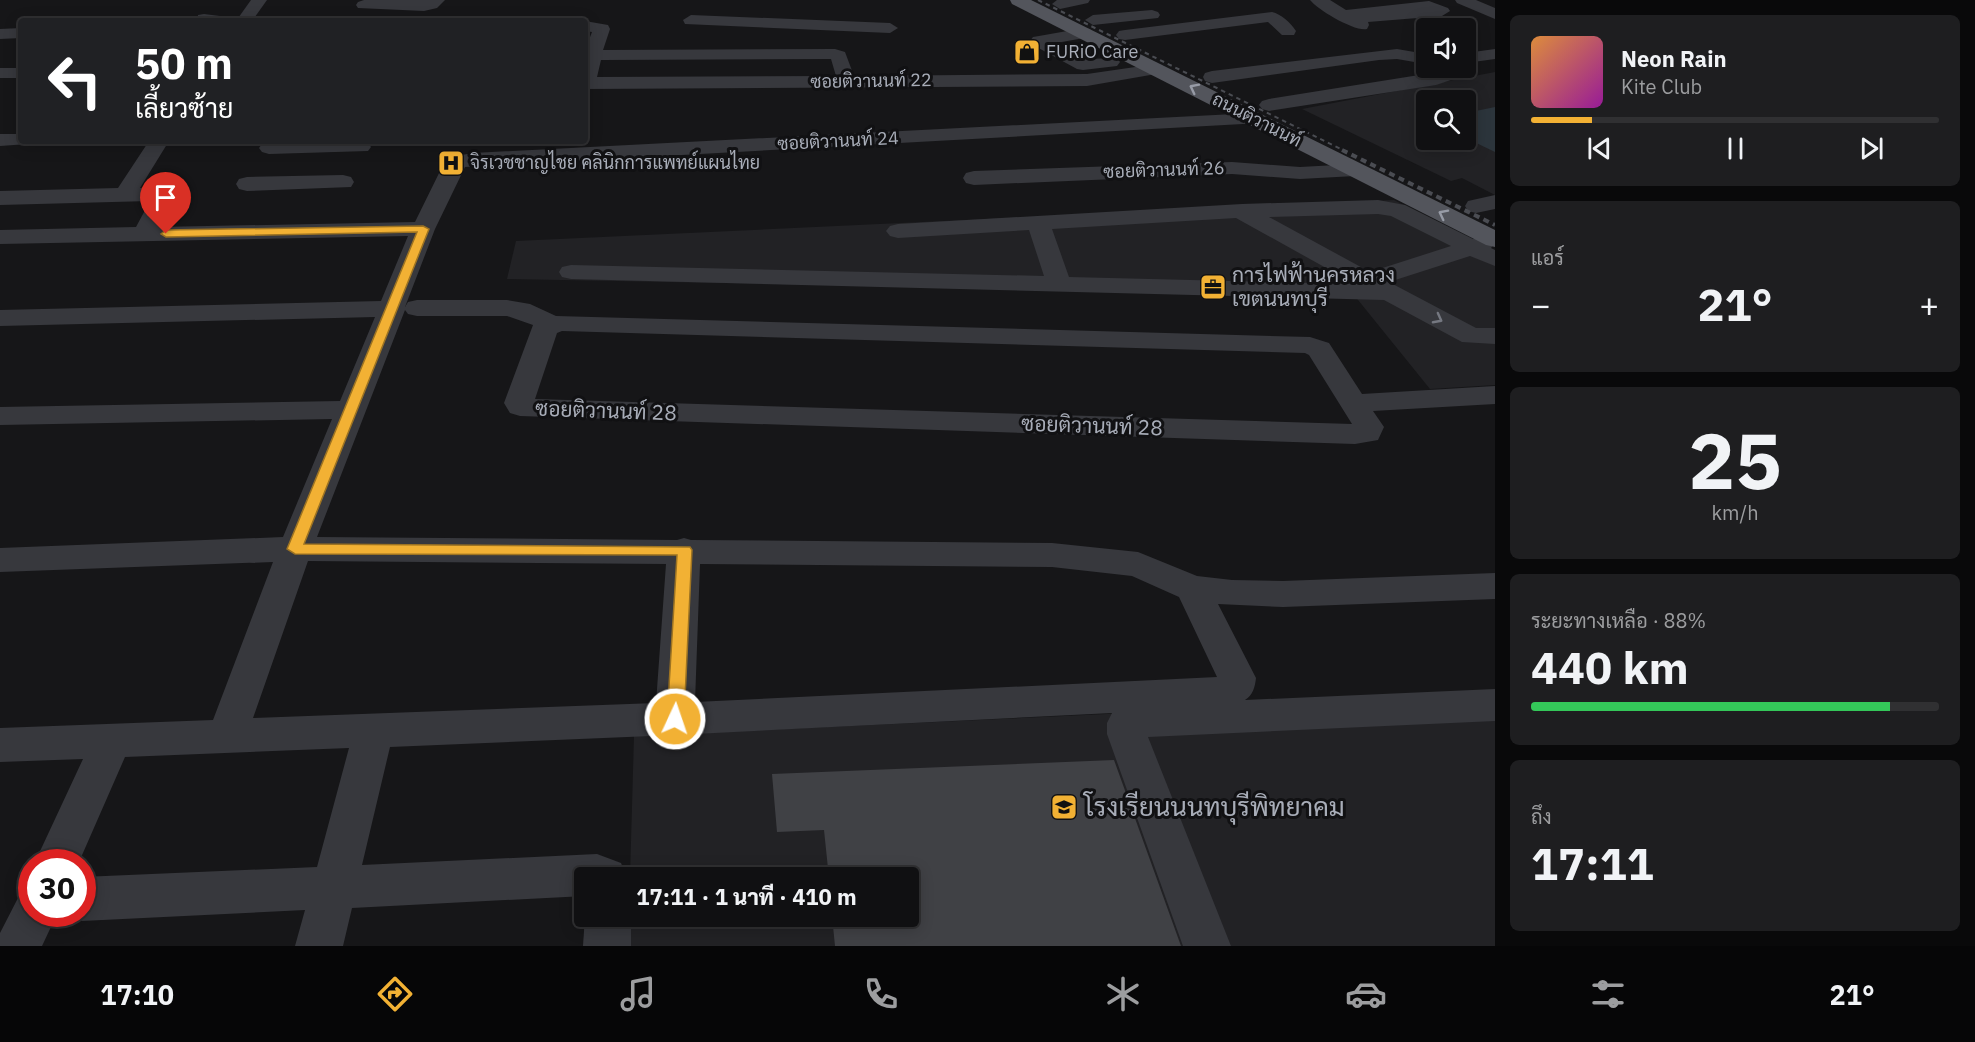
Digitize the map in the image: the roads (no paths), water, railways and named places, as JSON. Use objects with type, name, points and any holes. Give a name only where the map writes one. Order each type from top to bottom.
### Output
[{"type":"main road","name":"ถนนติวานนท์","points":[[1018,0],[1127,60],[1156,69],[1262,112],[1311,125]]},
{"type":"main road","name":"ถนนติวานนท์","points":[[1056,2],[1087,37]]},
{"type":"main road","name":"ถนนติวานนท์","points":[[1087,37],[1125,35],[1212,77],[1262,112],[1354,170],[1495,241]]},
{"type":"main road","points":[[1455,196],[1489,208]]},
{"type":"street","points":[[246,18],[259,0]]},
{"type":"street","points":[[356,18],[366,3],[424,6],[431,5],[437,0]]},
{"type":"street","points":[[673,47],[704,0]]},
{"type":"street","points":[[1056,2],[1082,0]]},
{"type":"street","points":[[1305,0],[1340,30],[1364,44],[1369,54],[1375,36]]},
{"type":"street","points":[[1318,0],[1344,7],[1375,36],[1416,56]]},
{"type":"street","points":[[1463,0],[1495,14]]},
{"type":"street","points":[[1127,60],[1087,66],[1040,40],[1087,37],[1266,11]]},
{"type":"street","points":[[1125,35],[1202,26],[1266,11]]},
{"type":"street","points":[[1266,11],[1288,32]]},
{"type":"street","points":[[691,20],[814,16],[890,28]]},
{"type":"street","points":[[1202,26],[1230,39]]},
{"type":"street","points":[[588,27],[602,29],[590,53],[588,73]]},
{"type":"street","points":[[1212,77],[1375,36],[1409,31]]},
{"type":"street","points":[[0,34],[18,33]]},
{"type":"street","points":[[1064,54],[1087,37]]},
{"type":"street","points":[[590,53],[835,54],[839,56],[847,82]]},
{"type":"street","points":[[1476,57],[1495,54]]},
{"type":"street","points":[[998,61],[1028,79]]},
{"type":"street","name":"ซอยติวานนท์ 22","points":[[588,83],[1087,80],[1156,69]]},
{"type":"street","points":[[0,73],[18,73]]},
{"type":"street","name":"ซอยติวานนท์ 24","points":[[423,229],[452,168],[458,162],[472,159],[1262,112],[1441,78]]},
{"type":"street","points":[[0,140],[18,140]]},
{"type":"street","points":[[124,196],[157,144]]},
{"type":"street","points":[[343,182],[244,188],[272,145],[361,147]]},
{"type":"street","points":[[668,149],[676,160],[687,163],[771,158]]},
{"type":"street","name":"ซอยติวานนท์ 26","points":[[974,178],[1232,168],[1300,173],[1354,170]]},
{"type":"street","points":[[0,198],[153,194],[164,198],[143,234]]},
{"type":"street","points":[[898,231],[1242,211],[1389,207],[1495,258]]},
{"type":"street","points":[[1242,211],[1376,286],[1472,336],[1495,336]]},
{"type":"street","points":[[1038,223],[1059,284]]},
{"type":"street","points":[[0,237],[423,229],[405,308],[351,410],[295,549],[227,736]]},
{"type":"street","points":[[571,272],[1059,284],[1376,286],[1471,246],[1495,241]]},
{"type":"street","points":[[0,318],[405,308],[507,308],[521,310],[552,324]]},
{"type":"street","name":"ซอยติวานนท์ 28","points":[[552,324],[1297,344],[1319,349],[1369,427],[1367,433],[1331,434],[520,407],[519,403],[545,328],[552,324]]},
{"type":"street","points":[[1355,403],[1495,395]]},
{"type":"street","points":[[0,416],[351,410]]},
{"type":"street","points":[[0,560],[295,549],[684,550],[1052,555],[1138,564],[1192,588],[1232,593],[1283,594],[1495,586]]},
{"type":"street","points":[[675,719],[684,550]]},
{"type":"street","points":[[0,745],[675,719],[1226,692],[1236,686],[1237,678],[1192,588]]},
{"type":"street","points":[[1207,946],[1127,734],[1127,723],[1138,720],[1495,705]]},
{"type":"street","points":[[319,946],[374,730]]},
{"type":"street","points":[[63,849],[112,741]]},
{"type":"street","points":[[96,898],[574,876]]},
{"type":"street","points":[[18,946],[28,927]]},
{"type":"street","points":[[607,946],[608,927]]},
{"type":"railway","points":[[1038,0],[1345,151]]},
{"type":"railway","points":[[1342,150],[1495,225]]},
{"type":"place","name":"FURiO Care","points":[[1027,52]]},
{"type":"place","name":"จิรเวชชาญไชย คลินิกการแพทย์แผนไทย","points":[[451,163]]},
{"type":"place","name":"การไฟฟ้านครหลวง เขตนนทบุรี","points":[[1213,287]]},
{"type":"place","name":"โรงเรียนนนทบุรีพิทยาคม","points":[[1064,807]]}]
